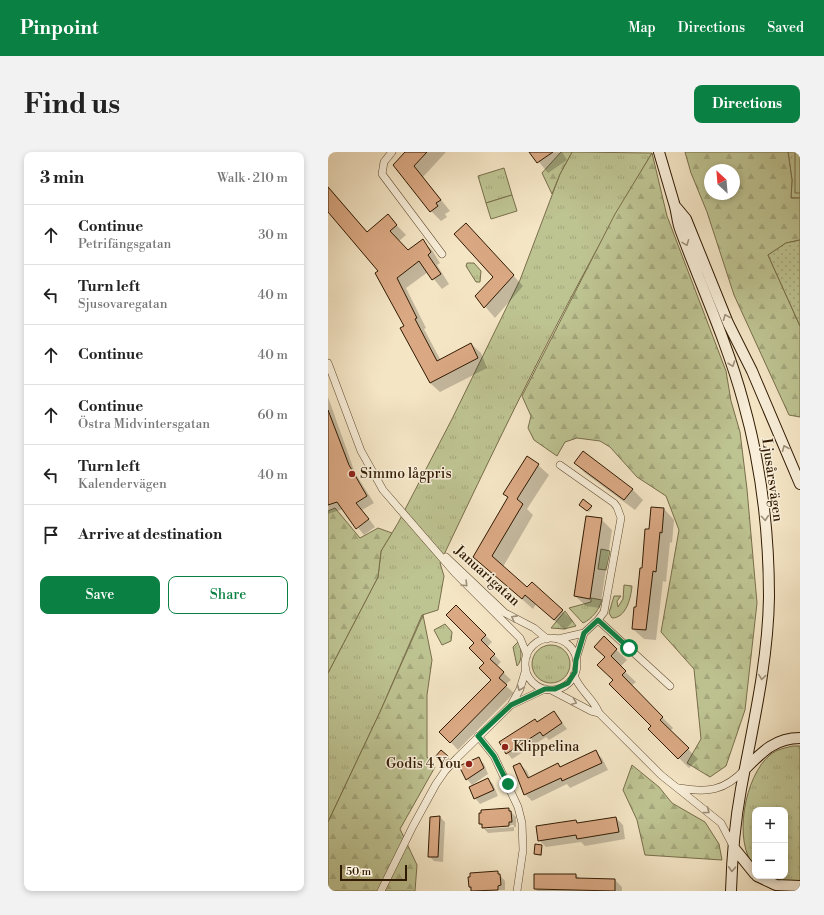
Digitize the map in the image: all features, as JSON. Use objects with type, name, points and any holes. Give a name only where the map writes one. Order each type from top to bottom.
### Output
[{"type":"main road","name":"Ljusårsvägen","points":[[659,152],[675,205],[679,226],[734,370],[756,450],[763,495],[768,570],[766,645],[758,704],[745,769],[734,848],[731,891]]},
{"type":"main road","name":"Ljusårsvägen","points":[[675,205],[686,219],[728,323],[763,397],[800,484]]},
{"type":"main road","points":[[745,769],[771,745],[785,739],[800,738]]},
{"type":"main road","points":[[734,848],[752,870]]},
{"type":"main road","points":[[764,879],[776,885],[788,887],[800,886]]},
{"type":"street","points":[[392,152],[384,162],[382,174],[442,254]]},
{"type":"street","name":"Januarigatan","points":[[328,363],[361,451],[369,467],[396,505],[455,573],[520,638],[527,655]]},
{"type":"street","points":[[381,891],[431,792],[445,771],[478,736],[511,705],[520,689],[526,669],[527,655],[534,644],[547,639],[558,639],[584,633],[604,612],[607,601],[620,513],[614,503],[560,465]]},
{"type":"street","name":"Januarigatan","points":[[431,544],[459,568],[505,613],[534,628],[547,639]]},
{"type":"street","points":[[598,620],[670,686]]},
{"type":"street","points":[[584,633],[576,660],[574,675],[577,684],[595,704],[599,712],[676,787],[721,823],[734,848]]},
{"type":"street","points":[[558,639],[570,647],[576,660]]},
{"type":"street","points":[[526,669],[532,682],[591,710],[599,712]]},
{"type":"street","points":[[511,705],[548,689],[564,686],[574,675]]},
{"type":"street","points":[[478,736],[494,756],[518,806],[522,823],[524,850],[517,891]]},
{"type":"street","points":[[676,787],[697,790],[720,788],[735,780],[745,769]]},
{"type":"green space","points":[[561,152],[572,152],[560,174],[552,194],[542,173]]},
{"type":"green space","points":[[572,152],[652,153],[595,253],[541,355],[490,459],[440,563],[444,576],[438,610],[422,615],[380,712],[328,822],[328,673],[378,577],[381,551],[398,523],[452,419],[520,280],[560,174]]},
{"type":"green space","points":[[685,152],[788,152],[792,180],[791,198],[800,198],[800,240],[786,243],[768,255],[800,326],[800,417],[789,415],[734,295],[707,212],[691,173]]},
{"type":"green space","points":[[788,152],[800,152],[800,198],[791,198],[792,180]]},
{"type":"green space","points":[[795,152],[800,152],[800,193],[795,193]]},
{"type":"green space","points":[[652,153],[667,216],[726,371],[731,401],[740,432],[747,489],[757,603],[745,710],[726,766],[710,777],[687,763],[701,739],[694,669],[661,632],[679,530],[666,496],[637,477],[610,447],[600,441],[577,438],[565,442],[557,456],[534,440],[528,428],[531,416],[522,396],[615,214]]},
{"type":"green space","points":[[504,168],[512,195],[486,203],[478,176]]},
{"type":"green space","points":[[512,195],[517,211],[491,219],[486,203]]},
{"type":"green space","points":[[800,240],[800,326],[768,255],[786,243]]},
{"type":"green space","points":[[467,263],[474,263],[481,271],[480,282],[476,282],[466,266]]},
{"type":"green space","points":[[335,508],[360,538],[378,528],[392,533],[381,551],[378,577],[328,673],[328,511]]},
{"type":"green space","points":[[601,549],[610,551],[606,570],[598,569]]},
{"type":"green space","points":[[624,585],[632,586],[629,601],[621,615],[612,618],[609,613],[614,596],[621,596],[617,601],[618,607],[623,599]]},
{"type":"green space","points":[[591,598],[602,600],[595,614],[583,623],[569,608],[591,602]]},
{"type":"green space","points":[[565,611],[576,626],[564,629],[551,628]]},
{"type":"green space","points":[[423,615],[432,660],[427,695],[427,757],[435,767],[400,829],[417,865],[415,891],[328,891],[328,822],[380,712]]},
{"type":"green space","points":[[445,624],[452,632],[451,641],[442,645],[434,630]]},
{"type":"green space","points":[[519,641],[521,658],[517,666],[513,647]]},
{"type":"green space","points":[[547,645],[555,645],[565,650],[569,657],[569,671],[565,678],[555,683],[547,683],[537,678],[535,675],[532,668],[532,660],[537,650],[540,648]]},
{"type":"green space","points":[[800,746],[800,883],[782,883],[772,879],[788,879],[788,807],[752,807],[752,862],[748,856],[744,842],[744,809],[754,777],[761,765],[770,755],[781,749]]},
{"type":"green space","points":[[632,765],[659,787],[672,803],[705,822],[719,844],[722,860],[645,855],[637,820],[623,790]]},
{"type":"building","points":[[405,152],[427,152],[414,166],[441,200],[436,203],[438,206],[430,212],[393,165]]},
{"type":"building","points":[[529,152],[553,152],[537,163]]},
{"type":"building","points":[[328,187],[367,232],[388,214],[397,225],[390,231],[408,250],[423,239],[431,252],[428,255],[441,274],[432,280],[419,261],[397,278],[417,318],[415,319],[437,361],[471,343],[478,358],[430,383],[400,328],[404,326],[375,273],[378,271],[328,212]]},
{"type":"building","points":[[466,223],[514,275],[484,308],[475,296],[493,277],[454,234]]},
{"type":"building","points":[[328,410],[349,465],[367,496],[356,503],[369,519],[356,529],[337,502],[328,505]]},
{"type":"building","points":[[583,451],[633,489],[624,500],[574,463]]},
{"type":"building","points":[[527,456],[539,464],[517,499],[523,504],[492,556],[527,587],[532,582],[563,610],[554,620],[525,595],[522,599],[473,557],[508,497],[503,494]]},
{"type":"building","points":[[583,499],[592,506],[587,511],[579,505]]},
{"type":"building","points":[[651,507],[664,508],[656,572],[653,571],[646,630],[632,629],[640,568],[642,568],[645,529],[649,529]]},
{"type":"building","points":[[586,516],[602,518],[590,599],[574,596]]},
{"type":"building","points":[[456,605],[486,635],[481,640],[495,654],[490,659],[504,672],[499,678],[507,685],[450,743],[439,732],[491,680],[479,668],[484,663],[469,648],[474,643],[446,615]]},
{"type":"building","points":[[604,636],[617,649],[611,656],[626,671],[622,675],[663,717],[660,720],[689,748],[678,759],[648,729],[651,726],[609,684],[613,680],[597,665],[605,657],[594,647]]},
{"type":"building","points":[[554,711],[562,723],[543,736],[540,732],[506,754],[499,742],[535,719],[537,722]]},
{"type":"building","points":[[441,750],[448,756],[442,764],[435,757]]},
{"type":"building","points":[[596,750],[602,763],[562,781],[561,778],[524,795],[513,766],[520,763],[528,778],[558,763],[560,767]]},
{"type":"building","points":[[479,757],[484,768],[466,780],[459,766]]},
{"type":"building","points":[[488,778],[494,790],[474,799],[469,787]]},
{"type":"building","points":[[509,808],[509,811],[511,811],[512,822],[509,822],[509,826],[482,828],[482,824],[479,824],[479,813],[481,813],[481,810]]},
{"type":"building","points":[[440,816],[438,857],[428,857],[430,817]]},
{"type":"building","points":[[616,817],[619,832],[577,839],[576,835],[538,841],[536,826],[576,820],[577,823]]},
{"type":"building","points":[[535,844],[542,845],[541,855],[534,854]]},
{"type":"building","points":[[498,871],[498,874],[500,874],[501,885],[498,886],[498,890],[471,891],[468,877],[470,877],[470,873]]},
{"type":"building","points":[[534,874],[576,874],[576,878],[615,879],[615,891],[534,889]]},
{"type":"place","name":"Simmo lågpris","points":[[352,474]]},
{"type":"place","name":"Klippelina","points":[[505,747]]},
{"type":"place","name":"Godis 4 You","points":[[469,764]]},
{"type":"route","points":[[508,784],[494,756],[486,744],[478,736],[511,705],[545,689],[551,690],[560,688],[568,683],[575,672],[576,660],[584,633],[598,620],[629,648]]}]
